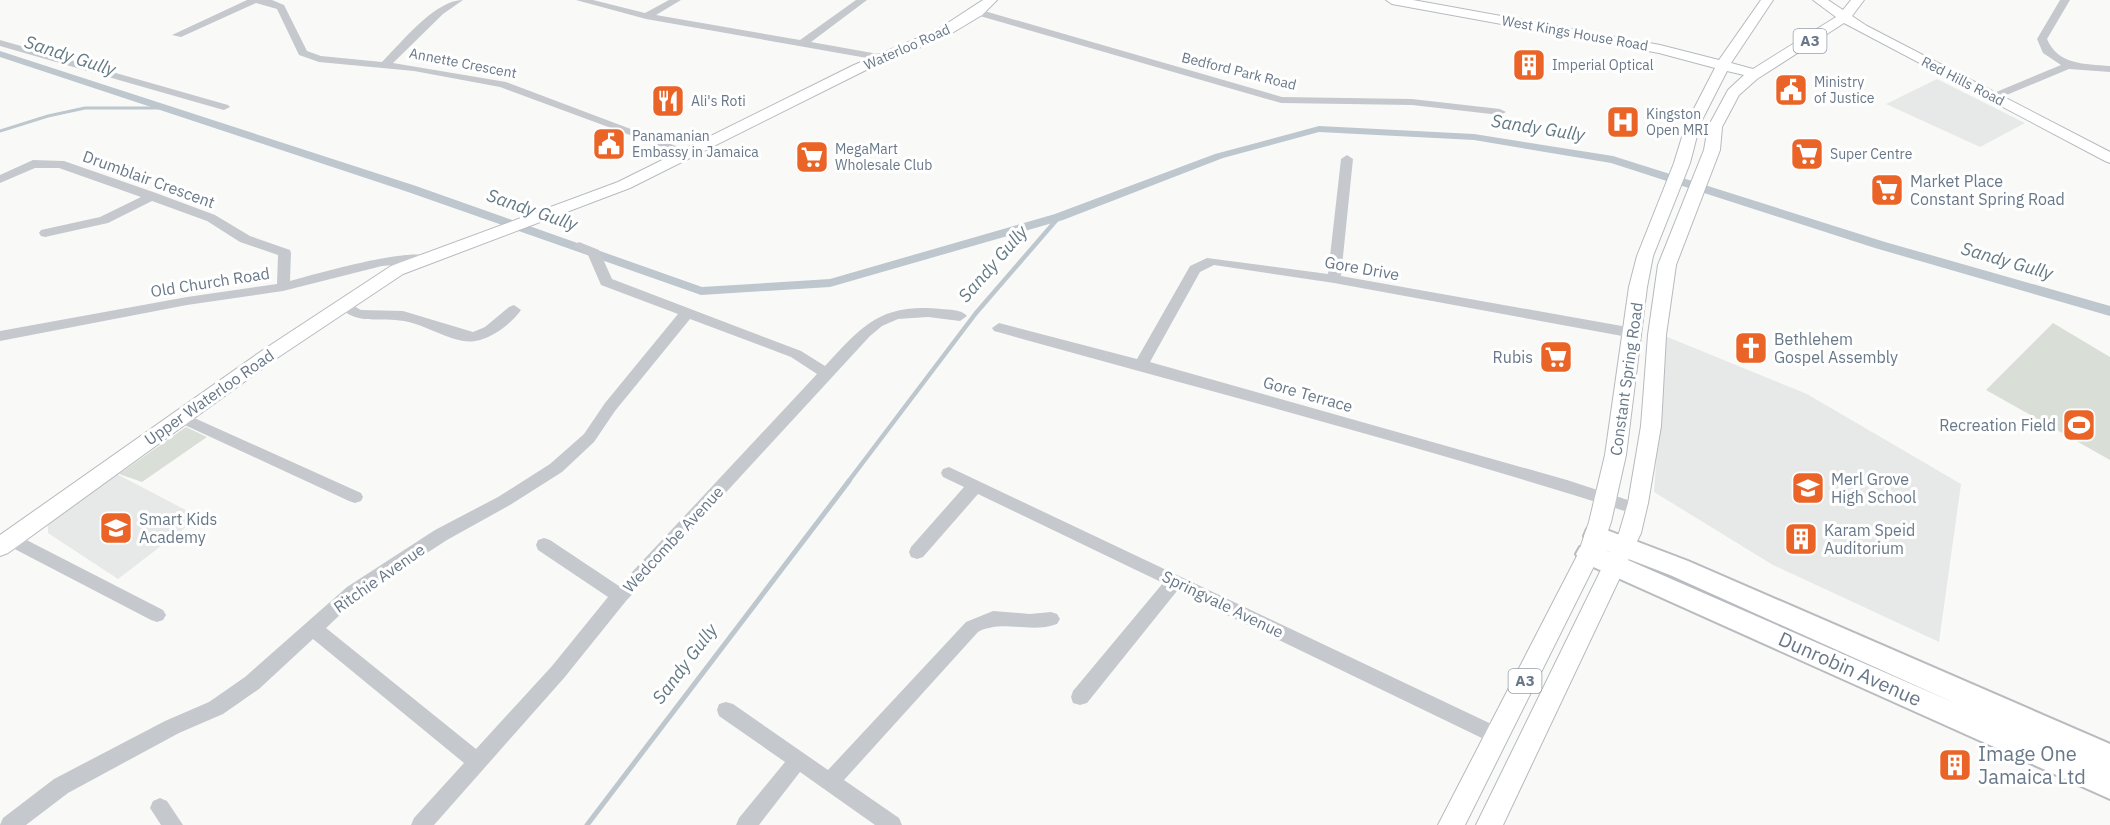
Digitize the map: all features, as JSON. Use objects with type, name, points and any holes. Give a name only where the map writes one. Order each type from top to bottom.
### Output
[{"type":"highway","name":"Dunrobin Avenue","points":[[1593,545],[2110,785]]},
{"type":"highway","name":"Dunrobin Avenue","points":[[1620,557],[1679,568],[2110,758]]},
{"type":"main road","name":"Waterloo Road","points":[[691,154],[884,57],[942,33],[977,12],[990,0]]},
{"type":"main road","name":"West Kings House Road","points":[[1392,0],[1660,49],[1755,74]]},
{"type":"main road","name":"Constant Spring Road","points":[[1451,825],[1593,545],[1621,431],[1638,286],[1645,257],[1681,167],[1696,118],[1722,64],[1767,0]]},
{"type":"main road","name":"Red Hills Road","points":[[1819,0],[1862,29],[2110,158]]},
{"type":"main road","name":"A3","points":[[1755,74],[1829,29],[1845,16],[1858,0]]},
{"type":"main road","points":[[1863,0],[1859,14],[1864,24],[1897,46]]},
{"type":"main road","points":[[1829,29],[1836,27],[1849,29],[1897,46]]},
{"type":"main road","points":[[1660,49],[1695,60],[1708,67],[1692,109],[1696,118]]},
{"type":"main road","name":"Constant Spring Road","points":[[1489,825],[1620,557],[1637,509],[1651,426],[1661,293],[1667,265],[1712,150],[1715,127],[1723,109],[1733,93],[1755,74]]},
{"type":"main road","points":[[425,258],[624,185],[691,154]]},
{"type":"main road","name":"Upper Waterloo Road","points":[[5,543],[181,417],[345,305],[397,270],[425,258]]},
{"type":"street","points":[[177,35],[254,0],[268,2],[281,8],[303,53],[319,59],[386,64]]},
{"type":"street","name":"Annette Crescent","points":[[386,64],[439,12],[458,0]]},
{"type":"street","points":[[581,0],[646,16],[738,30],[801,44],[884,57]]},
{"type":"street","points":[[646,16],[676,0]]},
{"type":"street","points":[[801,44],[861,0]]},
{"type":"street","points":[[2065,0],[2042,39],[2048,51],[2069,66]]},
{"type":"street","name":"Bedford Park Road","points":[[977,12],[1281,100],[1412,102],[1500,112]]},
{"type":"street","points":[[0,43],[224,107]]},
{"type":"street","name":"Annette Crescent","points":[[386,64],[513,87],[691,154]]},
{"type":"street","points":[[1994,97],[2025,86],[2052,70],[2069,66],[2110,69]]},
{"type":"street","points":[[1334,279],[1347,159]]},
{"type":"street","name":"Drumblair Crescent","points":[[0,178],[33,164],[46,162],[60,164],[211,218],[245,239],[285,253],[283,287]]},
{"type":"street","points":[[45,233],[104,220],[152,196]]},
{"type":"street","points":[[579,246],[594,253],[606,282],[796,354],[825,373]]},
{"type":"street","name":"Old Church Road","points":[[0,336],[187,301],[283,287],[382,262],[425,258]]},
{"type":"street","name":"Gore Drive","points":[[1141,365],[1195,268],[1205,262],[1219,261],[1334,279],[1633,333]]},
{"type":"street","points":[[345,305],[358,314],[403,316],[431,323],[463,336],[474,337],[490,330],[514,310]]},
{"type":"street","name":"Wedcombe Avenue","points":[[421,825],[558,672],[620,596],[825,373],[877,324],[891,317],[914,312],[960,316]]},
{"type":"street","name":"Ritchie Avenue","points":[[10,825],[61,786],[172,727],[216,708],[252,683],[353,592],[441,535],[504,501],[556,468],[590,438],[617,399],[687,313]]},
{"type":"street","name":"Gore Terrace","points":[[999,328],[1141,365],[1606,498],[1637,509]]},
{"type":"street","points":[[181,417],[355,496]]},
{"type":"street","name":"Springvale Avenue","points":[[949,473],[1497,736]]},
{"type":"street","points":[[917,552],[975,486]]},
{"type":"street","points":[[5,543],[157,615]]},
{"type":"street","points":[[544,545],[620,596]]},
{"type":"street","points":[[1080,698],[1175,581]]},
{"type":"street","points":[[830,782],[972,627],[986,618],[1031,622],[1051,619]]},
{"type":"street","points":[[312,627],[476,761]]},
{"type":"street","points":[[726,710],[892,825]]},
{"type":"street","points":[[746,825],[798,759]]},
{"type":"street","points":[[160,808],[173,825]]},
{"type":"shaded area","points":[[1937,79],[2025,123],[1980,147],[1886,104]]},
{"type":"shaded area","name":"Recreation Field","points":[[2053,323],[2110,357],[2110,460],[1986,390]]},
{"type":"shaded area","name":"Merl Grove High School","points":[[1665,336],[1807,394],[1961,484],[1939,642],[1773,565],[1654,492]]},
{"type":"shaded area","points":[[186,427],[207,437],[142,482],[119,474]]},
{"type":"shaded area","name":"Smart Kids Academy","points":[[113,472],[199,517],[118,579],[48,533],[48,523]]},
{"type":"waterway","name":"Sandy Gully","points":[[0,54],[412,189],[701,291],[830,283],[1059,217],[1219,156],[1319,129],[1474,137],[1613,160],[1880,245],[2110,311]]},
{"type":"waterway","points":[[0,131],[48,116],[85,108],[169,108]]},
{"type":"waterway","name":"Sandy Gully","points":[[848,482],[976,313],[1059,217]]},
{"type":"waterway","name":"Sandy Gully","points":[[587,825],[849,481]]},
{"type":"place","name":"Imperial Optical","points":[[1529,65]]},
{"type":"place","name":"Ministry of Justice","points":[[1791,90]]},
{"type":"place","name":"Ali's Roti","points":[[668,101]]},
{"type":"place","name":"Kingston Open MRI","points":[[1623,122]]},
{"type":"place","name":"Panamanian Embassy in Jamaica","points":[[609,144]]},
{"type":"place","name":"Super Centre","points":[[1807,154]]},
{"type":"place","name":"MegaMart Wholesale Club","points":[[812,157]]},
{"type":"place","name":"Market Place Constant Spring Road","points":[[1887,190]]},
{"type":"place","name":"Bethlehem Gospel Assembly","points":[[1751,348]]},
{"type":"place","name":"Rubis","points":[[1556,357]]},
{"type":"place","name":"Recreation Field","points":[[2079,425]]},
{"type":"place","name":"Merl Grove High School","points":[[1808,488]]},
{"type":"place","name":"Smart Kids Academy","points":[[116,528]]},
{"type":"place","name":"Karam Speid Auditorium","points":[[1801,539]]},
{"type":"place","name":"Image One Jamaica Ltd","points":[[1955,765]]}]
